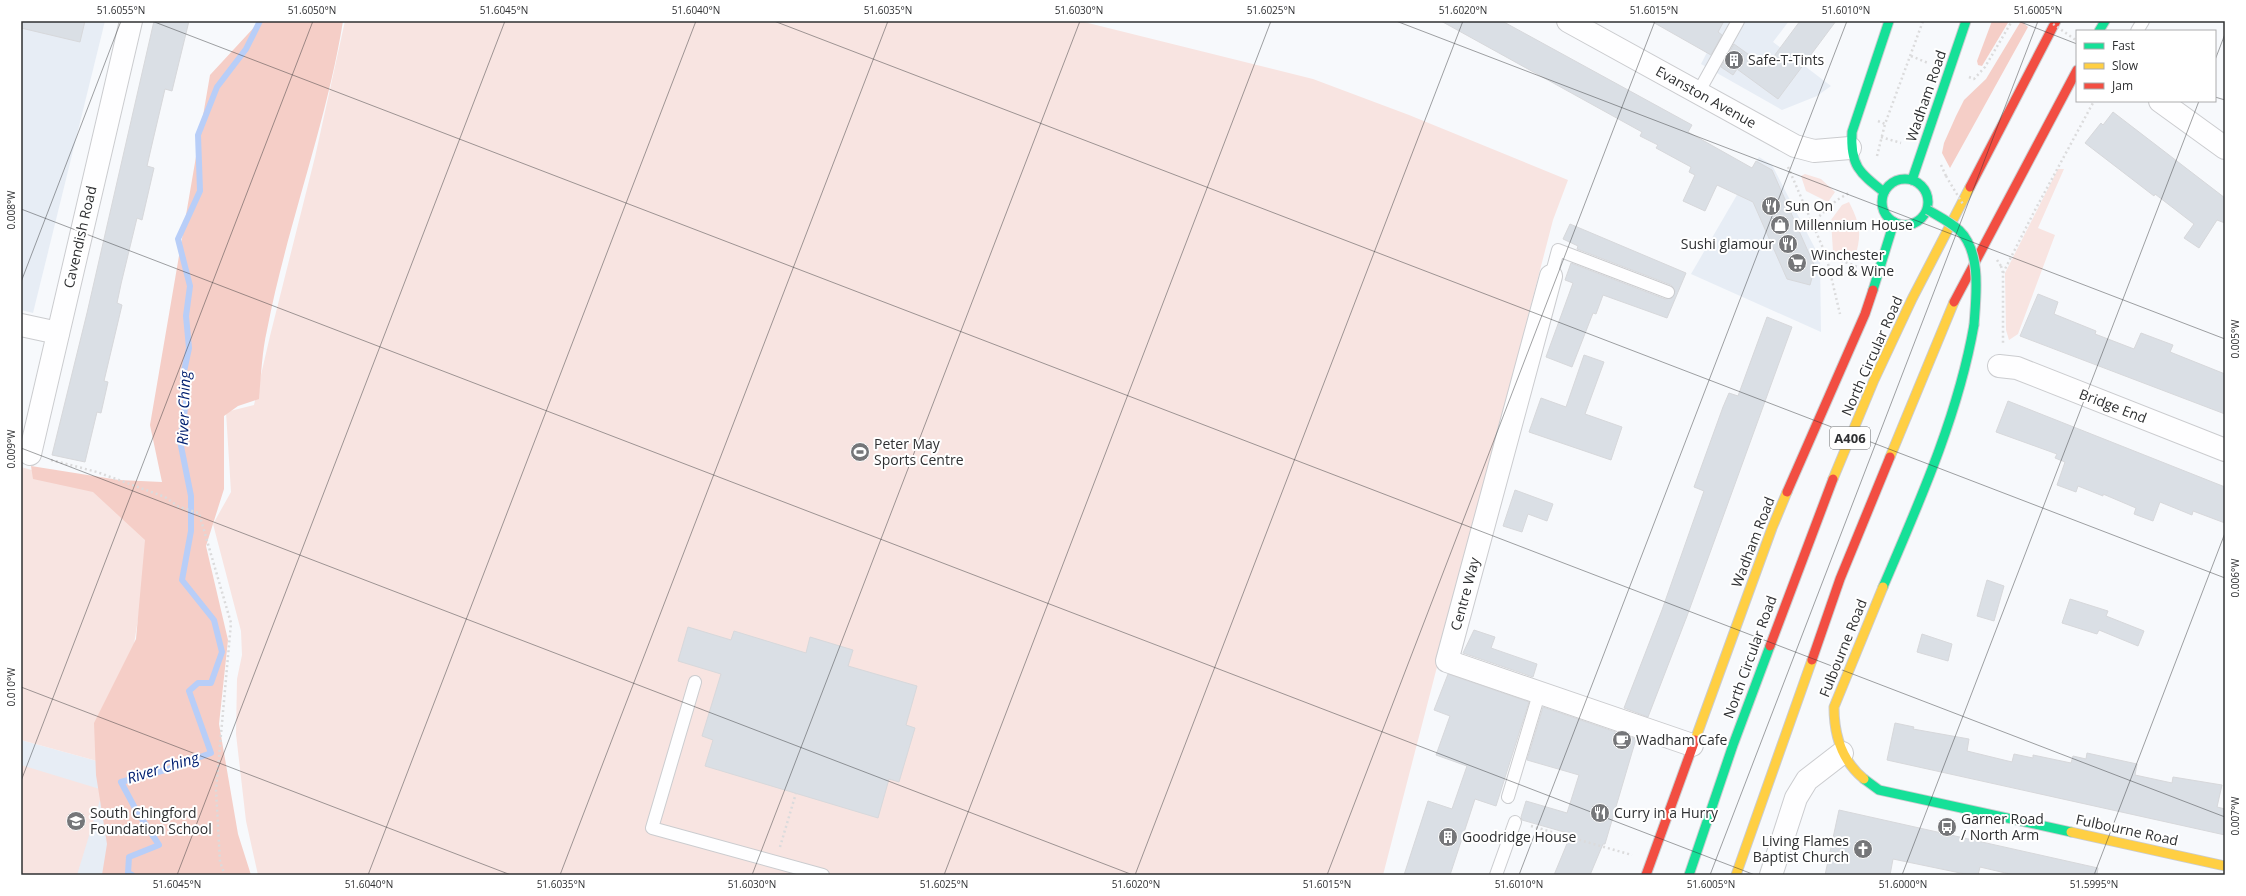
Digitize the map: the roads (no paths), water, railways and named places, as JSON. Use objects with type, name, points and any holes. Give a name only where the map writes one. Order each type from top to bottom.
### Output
[{"type":"main road","points":[[1884,192],[1856,166],[1851,158],[1850,148],[1852,132],[1889,21]]},
{"type":"main road","name":"Wadham Road","points":[[1912,180],[1966,21]]},
{"type":"main road","name":"North Circular Road","points":[[1689,875],[1733,745],[1809,539],[1874,380],[1912,299],[2056,21]]},
{"type":"main road","points":[[2100,30],[2105,21]]},
{"type":"main road","name":"A406","points":[[1736,875],[1840,579],[1953,304],[2076,72]]},
{"type":"main road","points":[[1905,179],[1912,180],[1918,183],[1925,192],[1927,198],[1927,210],[1913,223],[1900,224],[1894,222],[1884,212],[1882,199],[1884,192],[1892,182],[1905,179]]},
{"type":"main road","name":"Fulbourne Road","points":[[1927,210],[1960,231],[1966,240],[1973,258],[1975,273],[1974,325],[1968,359],[1945,432],[1916,509],[1840,688],[1834,707],[1834,724],[1842,753],[1856,773],[1879,790],[2225,866]]},
{"type":"main road","name":"Wadham Road","points":[[1646,875],[1772,528],[1865,314],[1894,222]]},
{"type":"street","name":"Cavendish Road","points":[[30,454],[130,21]]},
{"type":"street","name":"Evanston Avenue","points":[[1568,21],[1795,146],[1814,151],[1850,148]]},
{"type":"street","points":[[2161,102],[2225,148]]},
{"type":"street","name":"Centre Way","points":[[1551,276],[1447,661],[1539,694],[1692,745]]},
{"type":"street","points":[[21,325],[58,332]]},
{"type":"street","name":"Bridge End","points":[[1999,366],[2017,368],[2225,450]]},
{"type":"street","points":[[1771,875],[1796,798],[1807,780],[1842,753]]},
{"type":"lane","points":[[1698,93],[1738,21]]},
{"type":"lane","points":[[2138,30],[2143,21]]},
{"type":"lane","points":[[1551,276],[1558,250],[1668,292]]},
{"type":"lane","points":[[694,682],[652,828],[823,875]]},
{"type":"lane","points":[[1508,797],[1539,694]]},
{"type":"lane","points":[[1496,875],[1515,822]]},
{"type":"waterway","name":"River Ching","points":[[132,875],[128,873],[129,857],[159,845],[136,810],[121,782],[165,770],[211,753],[189,691],[198,683],[211,683],[222,652],[214,620],[182,580],[191,531],[191,496],[180,441],[186,402],[183,376],[189,348],[186,316],[190,286],[178,239],[200,191],[198,135],[217,87],[246,49],[260,21]]},
{"type":"place","name":"Safe-T-Tints","points":[[1734,60]]},
{"type":"place","name":"Sun On","points":[[1771,206]]},
{"type":"place","name":"Millennium House","points":[[1780,225]]},
{"type":"place","name":"Sushi glamour","points":[[1788,244]]},
{"type":"place","name":"Winchester Food & Wine","points":[[1797,263]]},
{"type":"place","name":"Peter May Sports Centre","points":[[860,452]]},
{"type":"place","name":"Wadham Cafe","points":[[1622,740]]},
{"type":"place","name":"Curry in a Hurry","points":[[1600,813]]},
{"type":"place","name":"South Chingford Foundation School","points":[[76,821]]},
{"type":"place","name":"Garner Road / North Arm","points":[[1947,827]]},
{"type":"place","name":"Goodridge House","points":[[1448,837]]},
{"type":"place","name":"Living Flames Baptist Church","points":[[1863,849]]}]
